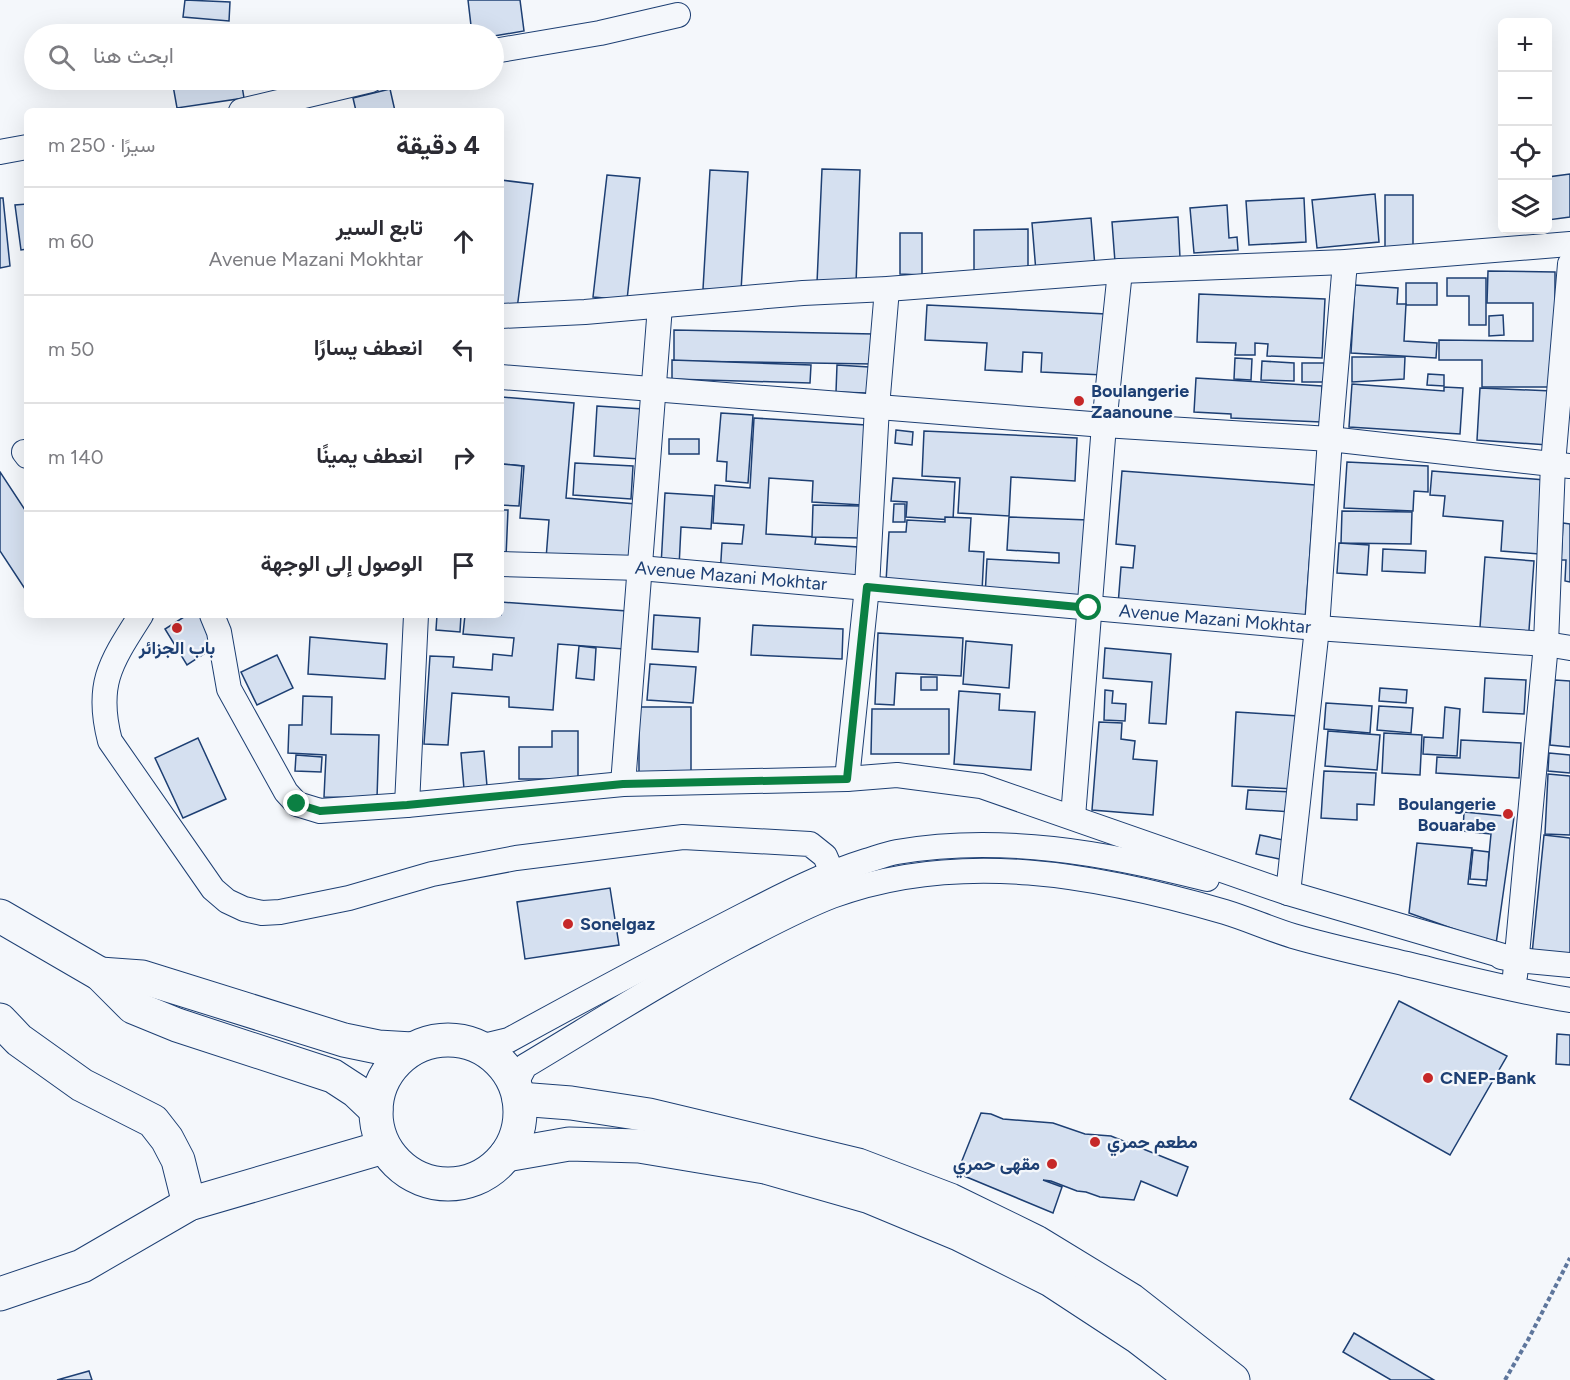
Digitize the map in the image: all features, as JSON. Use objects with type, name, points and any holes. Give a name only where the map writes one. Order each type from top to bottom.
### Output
[{"type":"main road","points":[[0,916],[100,974],[133,1007],[177,1025],[333,1076],[356,1091],[376,1110]]},
{"type":"main road","points":[[100,974],[142,977],[344,1040],[378,1047],[412,1048],[434,1041],[458,1040],[480,1047],[494,1056],[506,1069],[517,1092],[520,1119],[515,1138],[506,1155],[491,1170],[473,1179],[453,1184],[433,1183],[414,1175],[397,1163],[384,1147],[378,1129],[376,1110],[379,1091],[386,1074],[397,1060],[412,1048]]},
{"type":"main road","points":[[0,1020],[19,1040],[82,1085],[153,1121],[167,1139],[178,1160],[189,1204]]},
{"type":"main road","points":[[517,1092],[649,1115],[858,1165],[950,1200],[1036,1242],[1131,1300],[1233,1380]]},
{"type":"main road","points":[[506,1155],[569,1144],[639,1146],[765,1167],[870,1197],[959,1234],[1052,1280],[1138,1337],[1194,1380]]},
{"type":"main road","points":[[0,1294],[82,1266],[189,1204],[384,1147]]},
{"type":"street","points":[[504,49],[600,33],[678,15]]},
{"type":"street","points":[[254,108],[329,90]]},
{"type":"street","points":[[0,152],[24,148]]},
{"type":"street","points":[[504,316],[1120,271],[1345,262],[1570,244]]},
{"type":"street","points":[[1288,893],[1317,628],[1345,262]]},
{"type":"street","points":[[1514,990],[1562,465],[1570,264]]},
{"type":"street","points":[[1073,817],[1104,425],[1120,271]]},
{"type":"street","points":[[847,779],[867,587],[877,407],[887,289]]},
{"type":"street","points":[[623,784],[660,306]]},
{"type":"street","points":[[504,377],[1104,425],[1330,439],[1562,465]]},
{"type":"street","name":"Avenue Mazani Mokhtar","points":[[504,564],[640,568],[1317,628],[1546,644],[1570,648]]},
{"type":"street","points":[[213,618],[219,632],[229,689],[286,792],[304,808],[320,811],[407,805],[623,784],[897,776],[981,786],[1288,893],[1517,960]]},
{"type":"street","points":[[407,805],[416,618]]},
{"type":"street","points":[[134,619],[106,677],[104,709],[110,741],[213,889],[227,901],[244,909],[262,913],[280,912],[349,898],[432,874],[516,858],[683,837],[810,844],[821,851],[837,882]]},
{"type":"street","points":[[480,1047],[509,1040],[671,952],[837,882],[895,852],[936,848],[996,845],[1078,851],[1146,864],[1287,900],[1402,938],[1517,960],[1570,965]]},
{"type":"street","points":[[517,1092],[525,1066],[685,969],[783,918],[837,882],[895,878],[934,872],[996,870],[1073,877],[1146,891],[1227,913],[1294,936],[1514,990],[1570,1000]]},
{"type":"path","points":[[1504,1380],[1528,1340],[1570,1258]]},
{"type":"building","points":[[185,0],[230,2],[229,21],[183,17]]},
{"type":"building","points":[[468,0],[520,0],[524,31],[504,34],[504,24],[471,24]]},
{"type":"building","points":[[174,90],[243,90],[244,98],[177,108]]},
{"type":"building","points":[[390,90],[394,108],[355,108],[353,98]]},
{"type":"building","points":[[822,169],[860,170],[856,284],[817,283]]},
{"type":"building","points":[[710,170],[748,172],[741,291],[703,289]]},
{"type":"building","points":[[1570,174],[1570,217],[1552,219],[1552,176]]},
{"type":"building","points":[[607,175],[640,178],[627,300],[593,297]]},
{"type":"building","points":[[504,180],[533,184],[517,309],[504,307]]},
{"type":"building","points":[[1375,194],[1379,242],[1317,248],[1312,200]]},
{"type":"building","points":[[1385,195],[1413,195],[1413,251],[1385,251]]},
{"type":"building","points":[[0,198],[3,198],[10,266],[0,268]]},
{"type":"building","points":[[1304,198],[1306,242],[1249,245],[1246,201]]},
{"type":"building","points":[[24,204],[24,250],[21,250],[15,205]]},
{"type":"building","points":[[1227,205],[1229,238],[1237,237],[1238,250],[1194,253],[1190,208]]},
{"type":"building","points":[[1178,217],[1180,258],[1115,262],[1112,222]]},
{"type":"building","points":[[1091,218],[1095,267],[1036,272],[1032,223]]},
{"type":"building","points":[[1028,229],[1028,273],[974,275],[974,230]]},
{"type":"building","points":[[900,233],[922,233],[922,275],[900,274]]},
{"type":"building","points":[[1488,271],[1555,272],[1555,387],[1482,387],[1482,360],[1439,360],[1439,340],[1533,341],[1533,303],[1487,303]]},
{"type":"building","points":[[1447,278],[1486,278],[1486,325],[1469,325],[1469,296],[1447,296]]},
{"type":"building","points":[[1406,283],[1437,283],[1437,305],[1406,305]]},
{"type":"building","points":[[1355,285],[1398,288],[1397,304],[1406,304],[1404,341],[1437,343],[1436,358],[1351,353]]},
{"type":"building","points":[[1199,294],[1325,299],[1322,358],[1267,356],[1268,344],[1255,343],[1255,355],[1235,355],[1236,343],[1197,342]]},
{"type":"building","points":[[927,305],[1106,314],[1103,375],[1041,372],[1042,353],[1023,352],[1022,372],[985,370],[987,343],[925,340]]},
{"type":"building","points":[[1503,315],[1504,335],[1489,336],[1489,316]]},
{"type":"building","points":[[674,330],[874,334],[873,364],[674,361]]},
{"type":"building","points":[[1352,357],[1405,357],[1404,379],[1352,382]]},
{"type":"building","points":[[1235,358],[1252,359],[1251,380],[1234,379]]},
{"type":"building","points":[[672,360],[811,365],[810,383],[672,379]]},
{"type":"building","points":[[1262,361],[1294,363],[1294,381],[1261,380]]},
{"type":"building","points":[[1302,363],[1324,363],[1324,382],[1302,382]]},
{"type":"building","points":[[837,365],[869,367],[867,393],[836,392]]},
{"type":"building","points":[[1428,374],[1444,375],[1444,386],[1427,385]]},
{"type":"building","points":[[1196,378],[1322,386],[1321,422],[1231,418],[1231,414],[1194,412]]},
{"type":"building","points":[[1352,384],[1444,391],[1444,387],[1463,388],[1460,434],[1349,427]]},
{"type":"building","points":[[1480,388],[1552,391],[1548,445],[1477,440]]},
{"type":"building","points":[[504,397],[574,403],[566,498],[636,504],[631,566],[546,559],[549,520],[520,518],[524,466],[504,464]]},
{"type":"building","points":[[597,406],[643,409],[640,459],[594,456]]},
{"type":"building","points":[[721,413],[753,415],[748,483],[726,481],[727,462],[717,461]]},
{"type":"building","points":[[754,418],[866,425],[862,505],[812,502],[813,481],[769,478],[766,534],[816,537],[815,544],[858,547],[855,584],[720,576],[722,543],[742,544],[744,525],[713,523],[715,485],[750,488]]},
{"type":"building","points":[[896,430],[913,432],[912,445],[895,443]]},
{"type":"building","points":[[924,431],[1077,438],[1075,481],[1011,477],[1009,516],[958,513],[960,478],[922,476]]},
{"type":"building","points":[[669,439],[699,439],[699,454],[669,454]]},
{"type":"building","points":[[1347,462],[1428,466],[1428,492],[1414,491],[1413,511],[1344,508]]},
{"type":"building","points":[[575,463],[633,466],[631,499],[573,495]]},
{"type":"building","points":[[504,464],[522,466],[519,506],[504,505]]},
{"type":"building","points":[[1122,471],[1315,485],[1305,619],[1118,605],[1121,567],[1133,568],[1135,546],[1116,544]]},
{"type":"building","points":[[1432,471],[1545,480],[1539,554],[1501,551],[1503,521],[1443,516],[1445,496],[1430,495]]},
{"type":"building","points":[[0,472],[24,508],[24,587],[0,551]]},
{"type":"building","points":[[893,478],[955,482],[953,520],[906,517],[907,502],[891,501]]},
{"type":"building","points":[[665,493],[713,496],[711,529],[681,527],[679,567],[661,566]]},
{"type":"building","points":[[894,504],[905,504],[905,522],[893,522]]},
{"type":"building","points":[[813,505],[860,506],[860,538],[812,537]]},
{"type":"building","points":[[504,510],[508,510],[506,557],[504,557]]},
{"type":"building","points":[[1342,511],[1412,512],[1411,544],[1341,543]]},
{"type":"building","points":[[945,517],[971,518],[969,551],[984,552],[982,591],[886,582],[889,532],[906,532],[907,520],[945,522]]},
{"type":"building","points":[[1009,517],[1088,520],[1084,602],[985,597],[987,559],[1059,563],[1059,553],[1007,550]]},
{"type":"building","points":[[1563,523],[1570,524],[1570,582],[1565,581],[1566,560],[1561,560]]},
{"type":"building","points":[[1339,543],[1369,545],[1367,575],[1337,573]]},
{"type":"building","points":[[1383,549],[1426,551],[1425,573],[1382,571]]},
{"type":"building","points":[[1485,557],[1534,561],[1528,644],[1479,641]]},
{"type":"building","points":[[504,602],[627,611],[624,649],[558,644],[553,710],[509,707],[509,697],[452,693],[448,745],[424,744],[430,656],[454,657],[453,667],[492,670],[493,654],[512,656],[514,638],[463,634],[465,618],[504,618]]},
{"type":"building","points":[[654,615],[700,618],[698,652],[652,649]]},
{"type":"building","points":[[182,618],[202,618],[219,644],[187,665],[165,629]]},
{"type":"building","points":[[437,618],[461,618],[460,632],[436,630]]},
{"type":"building","points":[[753,625],[843,629],[842,659],[751,655]]},
{"type":"building","points":[[878,633],[963,638],[961,676],[896,673],[894,705],[875,704]]},
{"type":"building","points":[[310,637],[387,644],[385,679],[308,674]]},
{"type":"building","points":[[966,641],[1012,645],[1009,688],[963,684]]},
{"type":"building","points":[[579,646],[596,648],[594,680],[576,678]]},
{"type":"building","points":[[1105,648],[1171,654],[1166,724],[1149,723],[1152,682],[1103,678]]},
{"type":"building","points":[[277,655],[293,688],[257,705],[241,672]]},
{"type":"building","points":[[650,664],[696,667],[693,703],[647,700]]},
{"type":"building","points":[[921,677],[937,677],[937,690],[921,690]]},
{"type":"building","points":[[1485,678],[1526,680],[1524,714],[1483,712]]},
{"type":"building","points":[[1555,680],[1570,681],[1570,747],[1550,745]]},
{"type":"building","points":[[1380,688],[1407,690],[1406,703],[1379,701]]},
{"type":"building","points":[[1105,690],[1113,691],[1112,703],[1126,704],[1125,721],[1104,720]]},
{"type":"building","points":[[959,691],[1000,694],[999,710],[1035,712],[1031,770],[954,764]]},
{"type":"building","points":[[303,696],[332,697],[331,734],[379,735],[377,798],[324,797],[326,755],[288,753],[289,725],[302,725]]},
{"type":"building","points":[[1326,703],[1372,706],[1370,733],[1324,729]]},
{"type":"building","points":[[1379,706],[1413,708],[1411,733],[1377,730]]},
{"type":"building","points":[[639,707],[691,707],[691,777],[639,777]]},
{"type":"building","points":[[1445,707],[1460,709],[1457,756],[1423,754],[1424,737],[1443,738]]},
{"type":"building","points":[[872,709],[949,709],[949,754],[871,754]]},
{"type":"building","points":[[1236,712],[1299,716],[1295,789],[1232,786]]},
{"type":"building","points":[[1099,722],[1122,723],[1121,739],[1135,741],[1133,759],[1157,761],[1153,815],[1092,810]]},
{"type":"building","points":[[552,731],[578,731],[578,779],[519,779],[519,747],[552,747]]},
{"type":"building","points":[[1328,731],[1380,735],[1377,770],[1325,766]]},
{"type":"building","points":[[1384,733],[1422,735],[1420,775],[1382,773]]},
{"type":"building","points":[[198,738],[226,799],[183,818],[155,758]]},
{"type":"building","points":[[1461,740],[1521,743],[1519,778],[1436,773],[1437,757],[1460,758]]},
{"type":"building","points":[[484,751],[487,786],[464,789],[461,753]]},
{"type":"building","points":[[1549,753],[1570,755],[1570,773],[1548,771]]},
{"type":"building","points":[[296,755],[322,757],[321,772],[295,771]]},
{"type":"building","points":[[1324,771],[1376,773],[1374,805],[1357,804],[1357,820],[1321,818]]},
{"type":"building","points":[[1548,774],[1570,776],[1570,835],[1545,834]]},
{"type":"building","points":[[1248,790],[1294,792],[1292,812],[1246,809]]},
{"type":"building","points":[[1464,812],[1514,817],[1496,944],[1409,913],[1417,843],[1472,848],[1468,884],[1486,886],[1491,834],[1463,831]]},
{"type":"building","points":[[1260,835],[1288,841],[1284,860],[1256,854]]},
{"type":"building","points":[[1544,835],[1570,838],[1570,958],[1532,954]]},
{"type":"building","points":[[1473,850],[1489,852],[1487,880],[1470,879]]},
{"type":"building","name":"Sonelgaz","points":[[610,888],[619,945],[525,959],[517,902]]},
{"type":"building","name":"CNEP-Bank","points":[[1399,1001],[1507,1056],[1450,1155],[1350,1099]]},
{"type":"building","points":[[1557,1034],[1570,1035],[1570,1065],[1556,1064]]},
{"type":"building","points":[[981,1113],[1003,1119],[1053,1123],[1085,1134],[1111,1136],[1188,1167],[1177,1196],[1141,1181],[1134,1200],[1100,1197],[1043,1180],[1062,1187],[1053,1213],[957,1173]]},
{"type":"building","points":[[1354,1333],[1434,1380],[1391,1380],[1343,1352]]},
{"type":"building","points":[[89,1371],[92,1380],[57,1380]]},
{"type":"place","name":"Boulangerie Zaanoune","points":[[1079,401]]},
{"type":"place","name":"باب الجزائر","points":[[177,628]]},
{"type":"place","name":"Boulangerie Bouarabe","points":[[1508,814]]},
{"type":"place","name":"Sonelgaz","points":[[568,924]]},
{"type":"place","name":"CNEP-Bank","points":[[1428,1078]]},
{"type":"place","name":"مطعم حمري","points":[[1095,1142]]},
{"type":"place","name":"مقهى حمري","points":[[1052,1164]]},
{"type":"route","points":[[297,804],[320,811],[623,784],[847,779],[867,587],[1089,608]]}]
